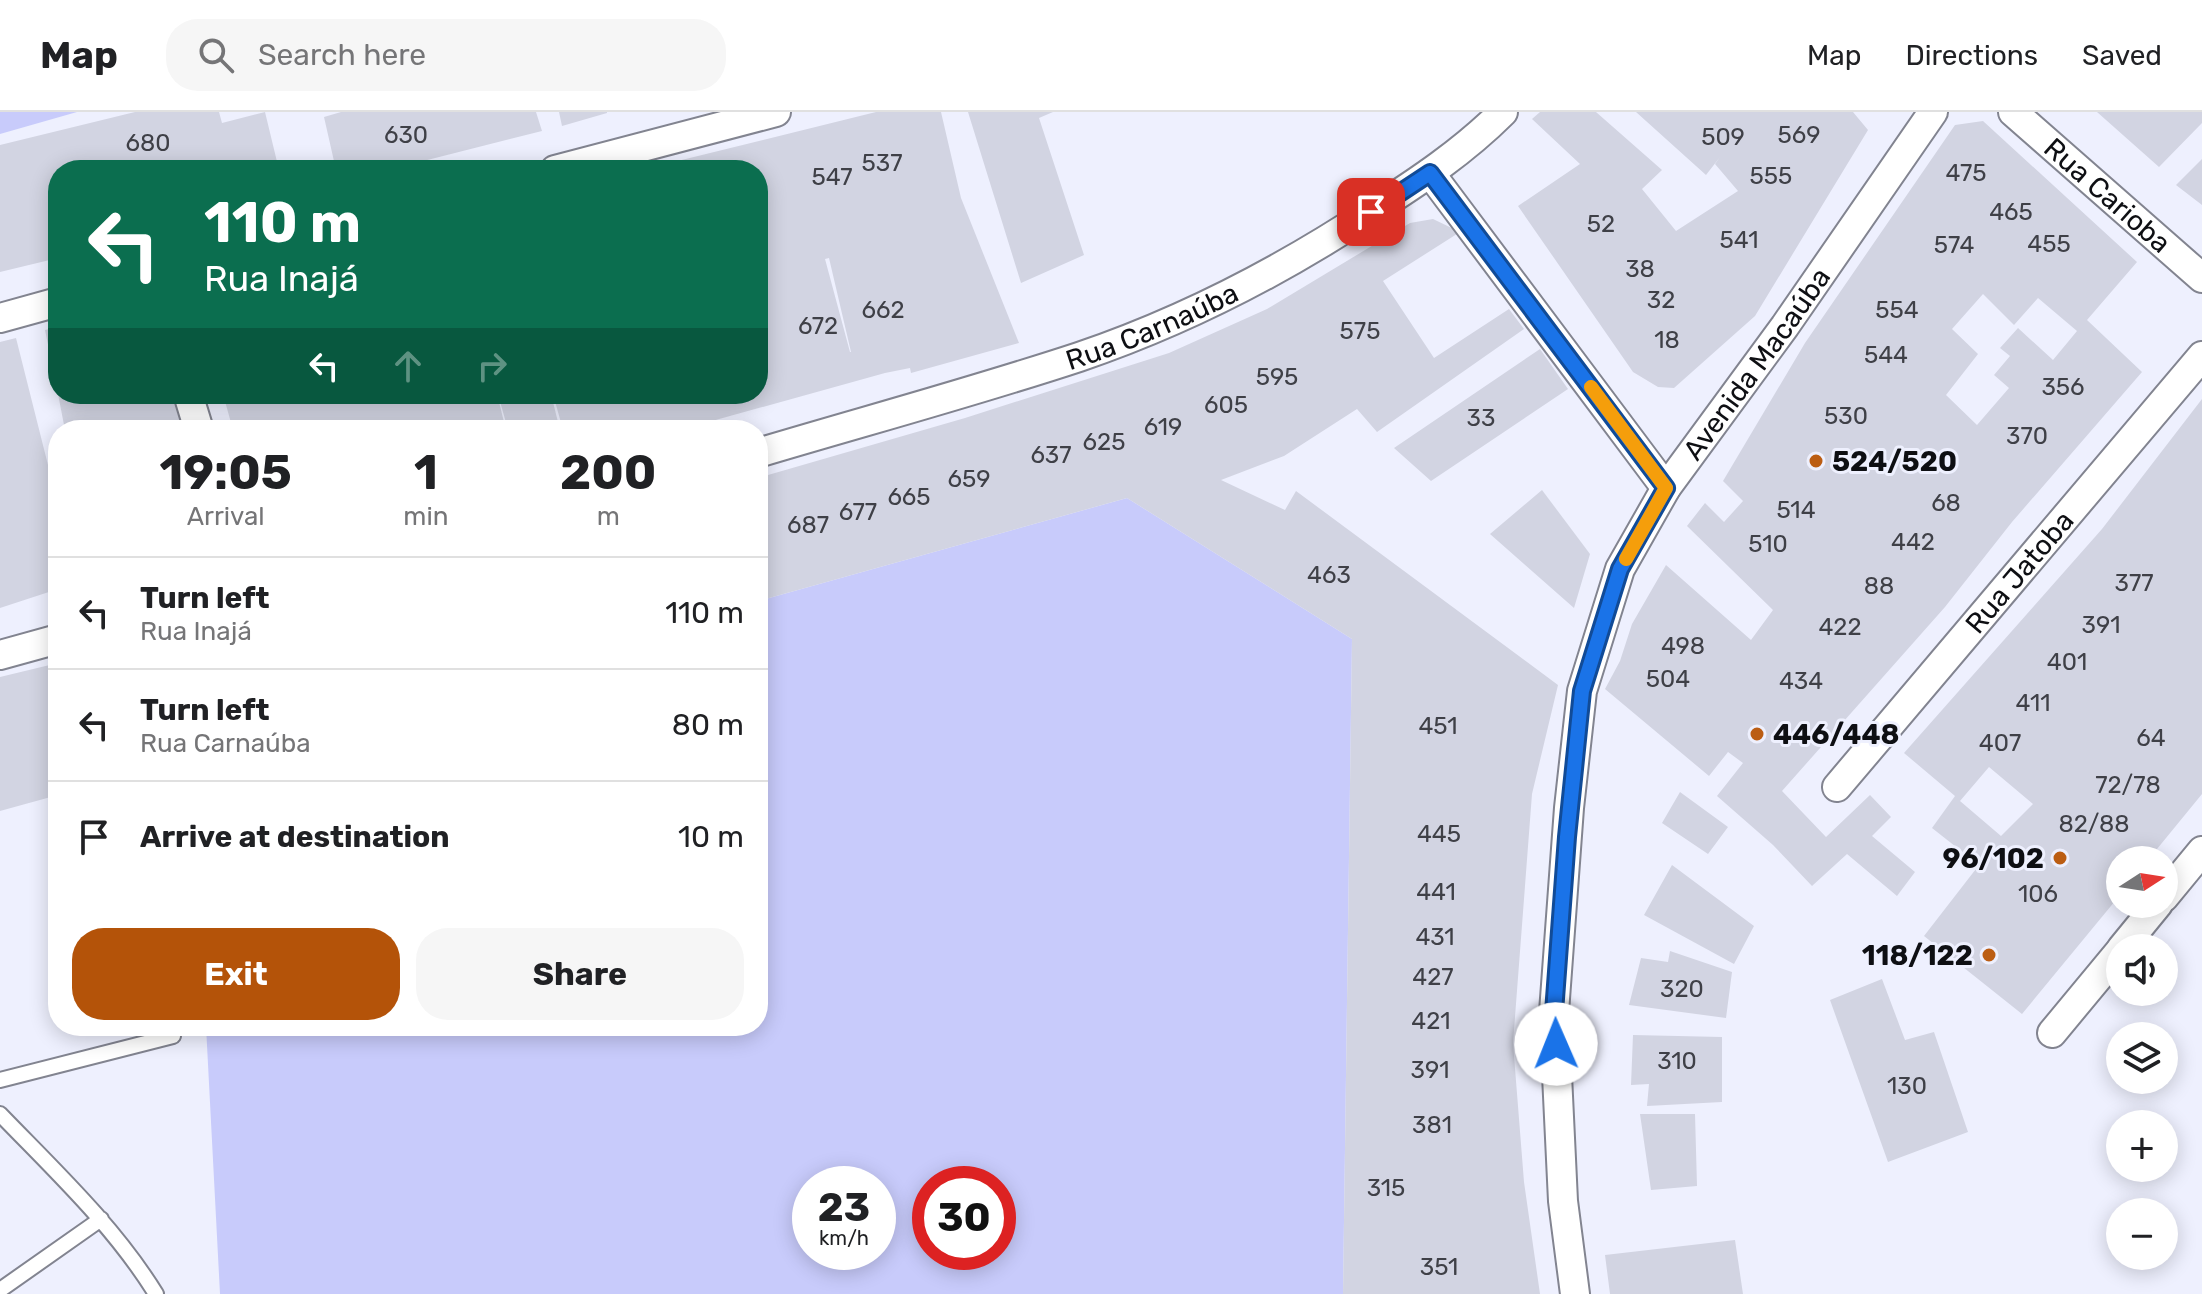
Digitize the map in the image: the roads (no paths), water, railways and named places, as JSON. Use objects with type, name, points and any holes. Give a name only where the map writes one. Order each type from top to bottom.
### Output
[{"type":"street","points":[[590,160],[739,117],[776,112]]},
{"type":"street","name":"Rua Carnaúba","points":[[768,450],[1081,356],[1194,310],[1300,258],[1430,173],[1479,136],[1503,112]]},
{"type":"street","name":"Avenida Macaúba","points":[[1575,1294],[1563,1201],[1554,1012],[1570,793],[1582,691],[1620,569],[1666,488],[1785,326],[1933,112]]},
{"type":"street","name":"Rua Carioba","points":[[2013,112],[2202,278]]},
{"type":"street","points":[[1430,173],[1666,488]]},
{"type":"street","points":[[0,318],[48,305]]},
{"type":"street","name":"Rua Jatoba","points":[[1837,787],[2202,356]]},
{"type":"street","points":[[0,655],[48,642]]},
{"type":"street","points":[[2178,880],[2202,851]]},
{"type":"street","points":[[2133,934],[2146,918]]},
{"type":"street","points":[[2052,1033],[2106,967]]},
{"type":"lane","points":[[0,1080],[173,1036]]},
{"type":"lane","points":[[0,1114],[101,1219],[137,1264],[156,1294]]},
{"type":"lane","points":[[0,1290],[101,1219]]},
{"type":"place","name":"524/520","points":[[1816,461]]},
{"type":"place","name":"446/448","points":[[1757,734]]},
{"type":"place","name":"96/102","points":[[2060,858]]},
{"type":"place","name":"118/122","points":[[1989,955]]}]
